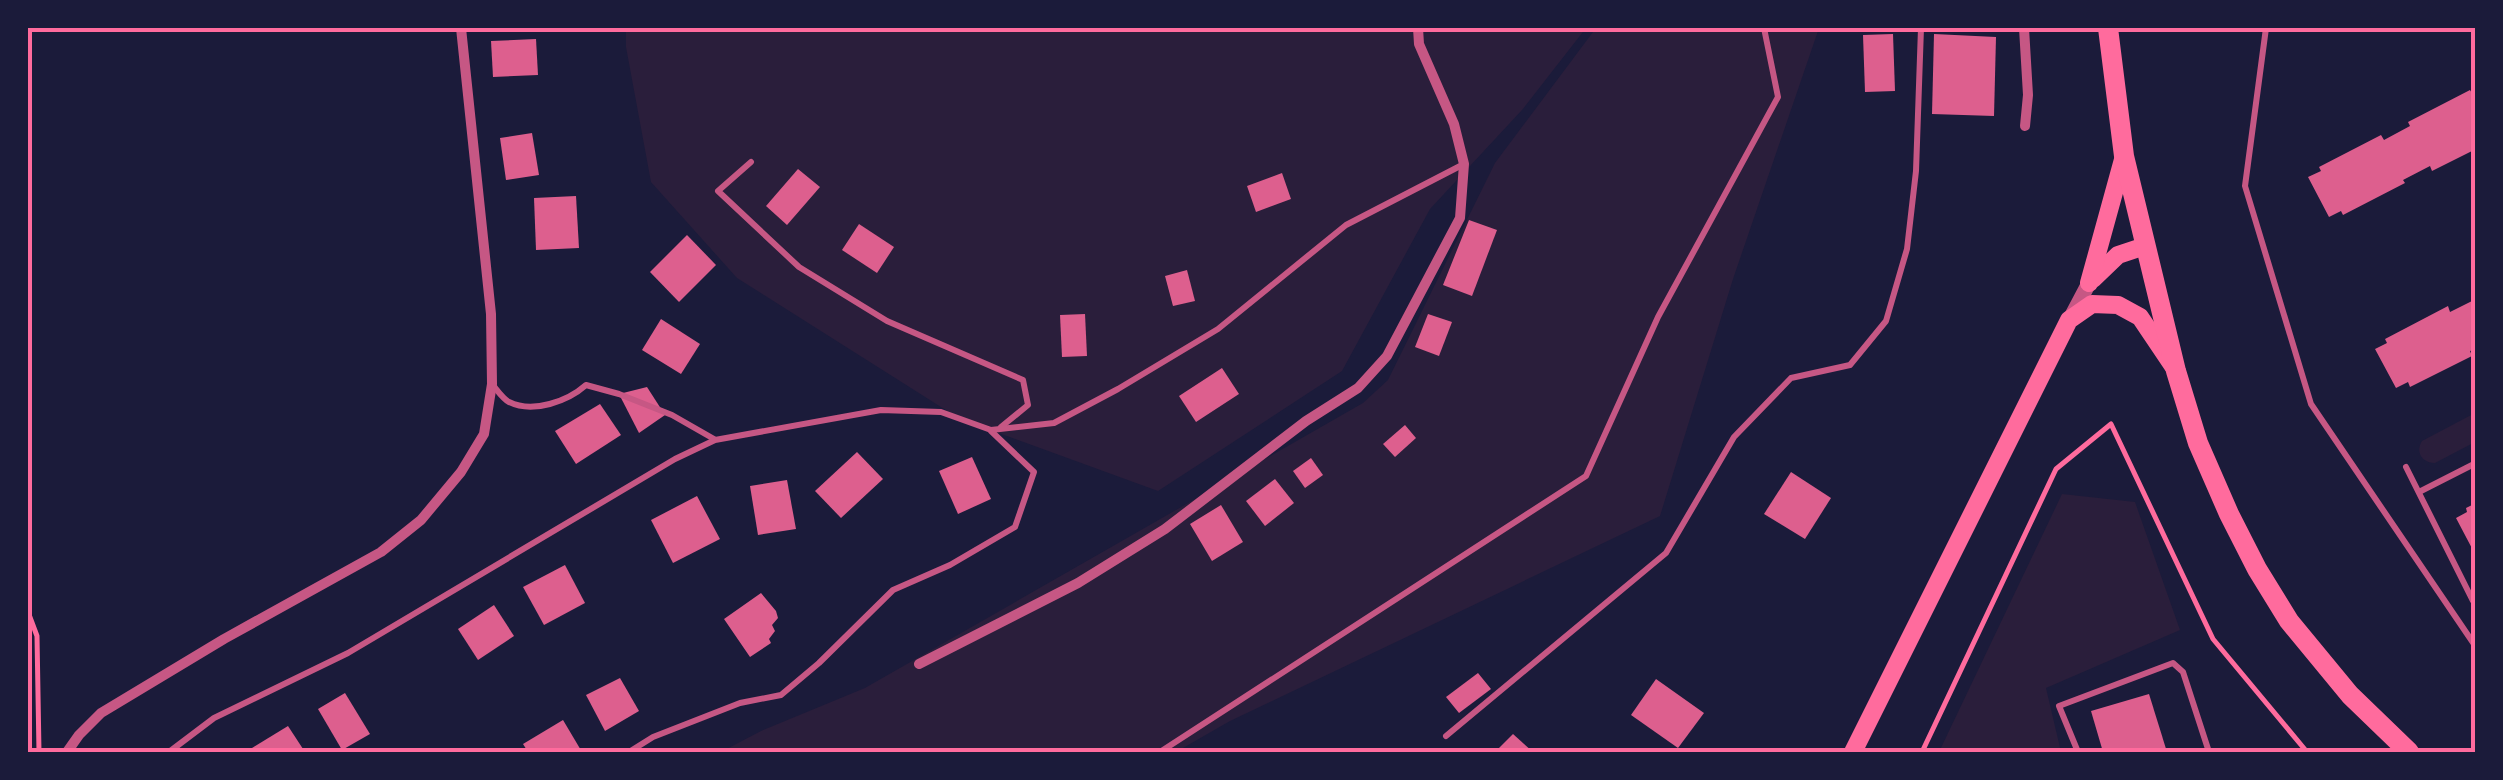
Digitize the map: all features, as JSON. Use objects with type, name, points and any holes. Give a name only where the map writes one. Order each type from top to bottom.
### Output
[{"type":"main road","points":[[2108,28],[2124,156],[2176,371],[2198,443],[2257,569],[2289,621],[2338,680],[2409,752]]},
{"type":"main road","points":[[2089,283],[2124,156]]},
{"type":"main road","points":[[2089,283],[2118,255],[2146,246]]},
{"type":"main road","points":[[1853,752],[2069,320],[2092,304],[2118,305],[2140,317],[2176,371]]},
{"type":"street","points":[[67,752],[101,713],[381,552],[421,520],[461,472],[484,434],[492,384],[491,314],[461,28]]},
{"type":"street","points":[[919,664],[1078,584],[1165,529],[1306,420],[1358,388],[1387,356],[1460,218],[1464,164],[1454,124],[1419,44],[1418,28]]},
{"type":"street","points":[[2024,28],[2028,96],[2025,126]]},
{"type":"street","points":[[2069,320],[2089,283]]},
{"type":"lane","points":[[1160,752],[1586,476],[1658,317],[1778,97],[1764,28]]},
{"type":"lane","points":[[1446,736],[1666,553],[1734,437],[1791,378],[1850,365],[1886,321],[1907,248],[1916,171],[1921,28]]},
{"type":"lane","points":[[2266,28],[2244,186],[2311,404],[2476,647]]},
{"type":"lane","points":[[751,162],[718,191],[799,267],[887,322],[1023,380],[1028,405],[1000,427]]},
{"type":"lane","points":[[991,430],[1054,422],[1118,389],[1218,329],[1346,225],[1464,164]]},
{"type":"lane","points":[[492,384],[507,402],[526,406],[549,404],[578,392],[586,384],[672,415],[715,440]]},
{"type":"lane","points":[[169,752],[214,718],[348,653],[676,458],[715,440],[881,410],[941,412],[991,430],[1034,472],[1016,527],[950,565],[893,590],[781,695],[740,702],[653,737],[628,752]]},
{"type":"lane","points":[[2419,492],[2476,463]]},
{"type":"lane","points":[[2406,467],[2474,602]]},
{"type":"lane","points":[[2078,752],[2059,706],[2173,663],[2183,672],[2208,752]]},
{"type":"path","points":[[1922,752],[2056,469],[2112,424],[2213,639],[2307,752]]},
{"type":"path","points":[[28,612],[37,636],[39,752]]},
{"type":"shaded area","points":[[626,28],[1586,28],[1522,110],[1430,209],[1342,371],[1158,491],[960,419],[737,278],[651,182],[626,47]]},
{"type":"shaded area","points":[[1596,28],[1819,28],[1733,279],[1660,516],[1230,721],[1176,752],[721,752],[865,688],[1363,403],[1388,380],[1495,163]]},
{"type":"shaded area","points":[[2475,413],[2475,442],[2435,463],[2423,459],[2419,449],[2422,441]]},
{"type":"shaded area","points":[[2062,494],[2135,502],[2180,630],[2046,688],[2061,752],[1939,752]]},
{"type":"building","points":[[1893,34],[1895,91],[1865,92],[1863,35]]},
{"type":"building","points":[[1934,34],[1996,37],[1994,116],[1932,114]]},
{"type":"building","points":[[536,39],[538,75],[493,77],[491,41]]},
{"type":"building","points":[[2470,90],[2476,94],[2476,149],[2432,171],[2430,166],[2343,215],[2341,211],[2329,217],[2308,177],[2321,171],[2319,167],[2381,135],[2384,140],[2410,126],[2408,122]]},
{"type":"building","points":[[532,133],[539,175],[506,180],[500,138]]},
{"type":"building","points":[[798,169],[820,187],[787,225],[766,206]]},
{"type":"building","points":[[1282,173],[1291,199],[1256,212],[1247,186]]},
{"type":"building","points":[[576,196],[579,248],[536,250],[534,198]]},
{"type":"building","points":[[1469,220],[1497,230],[1472,296],[1443,285]]},
{"type":"building","points":[[859,224],[894,247],[877,273],[842,250]]},
{"type":"building","points":[[687,235],[716,265],[679,302],[650,272]]},
{"type":"building","points":[[1187,270],[1195,301],[1173,306],[1165,276]]},
{"type":"building","points":[[2476,299],[2476,349],[2470,351],[2472,356],[2410,387],[2408,382],[2396,388],[2375,349],[2387,343],[2385,339],[2448,306],[2450,312]]},
{"type":"building","points":[[1085,314],[1087,356],[1062,357],[1060,315]]},
{"type":"building","points":[[1428,314],[1452,322],[1439,356],[1415,347]]},
{"type":"building","points":[[661,319],[700,344],[681,374],[642,350]]},
{"type":"building","points":[[1222,368],[1239,394],[1196,422],[1179,396]]},
{"type":"building","points":[[647,387],[665,415],[639,433],[619,394]]},
{"type":"building","points":[[600,404],[621,435],[576,464],[555,431]]},
{"type":"building","points":[[1405,425],[1416,438],[1395,457],[1383,444]]},
{"type":"building","points":[[857,452],[883,479],[841,518],[815,491]]},
{"type":"building","points":[[972,457],[991,499],[958,514],[939,471]]},
{"type":"building","points":[[1311,458],[1323,475],[1305,488],[1293,471]]},
{"type":"building","points":[[1791,472],[1831,498],[1805,539],[1764,514]]},
{"type":"building","points":[[1275,479],[1294,503],[1265,526],[1246,501]]},
{"type":"building","points":[[787,480],[796,529],[758,535],[750,486]]},
{"type":"building","points":[[697,496],[720,539],[673,563],[651,520]]},
{"type":"building","points":[[2476,503],[2476,556],[2456,518]]},
{"type":"building","points":[[1221,505],[1243,542],[1212,561],[1190,524]]},
{"type":"building","points":[[565,565],[585,603],[544,625],[523,587]]},
{"type":"building","points":[[761,593],[778,618],[772,625],[775,631],[769,639],[771,643],[750,657],[724,619]]},
{"type":"building","points":[[494,605],[514,636],[478,660],[458,629]]},
{"type":"building","points":[[1478,673],[1491,689],[1459,713],[1446,697]]},
{"type":"building","points":[[620,678],[639,711],[605,731],[586,695]]},
{"type":"building","points":[[1656,679],[1704,713],[1678,748],[1631,715]]},
{"type":"building","points":[[345,693],[370,734],[342,750],[318,709]]},
{"type":"building","points":[[2149,694],[2167,752],[2103,752],[2091,711]]},
{"type":"building","points":[[563,720],[582,752],[528,752],[523,744]]},
{"type":"building","points":[[288,726],[305,752],[255,752],[252,748]]},
{"type":"building","points":[[1513,734],[1533,752],[1495,752]]}]
